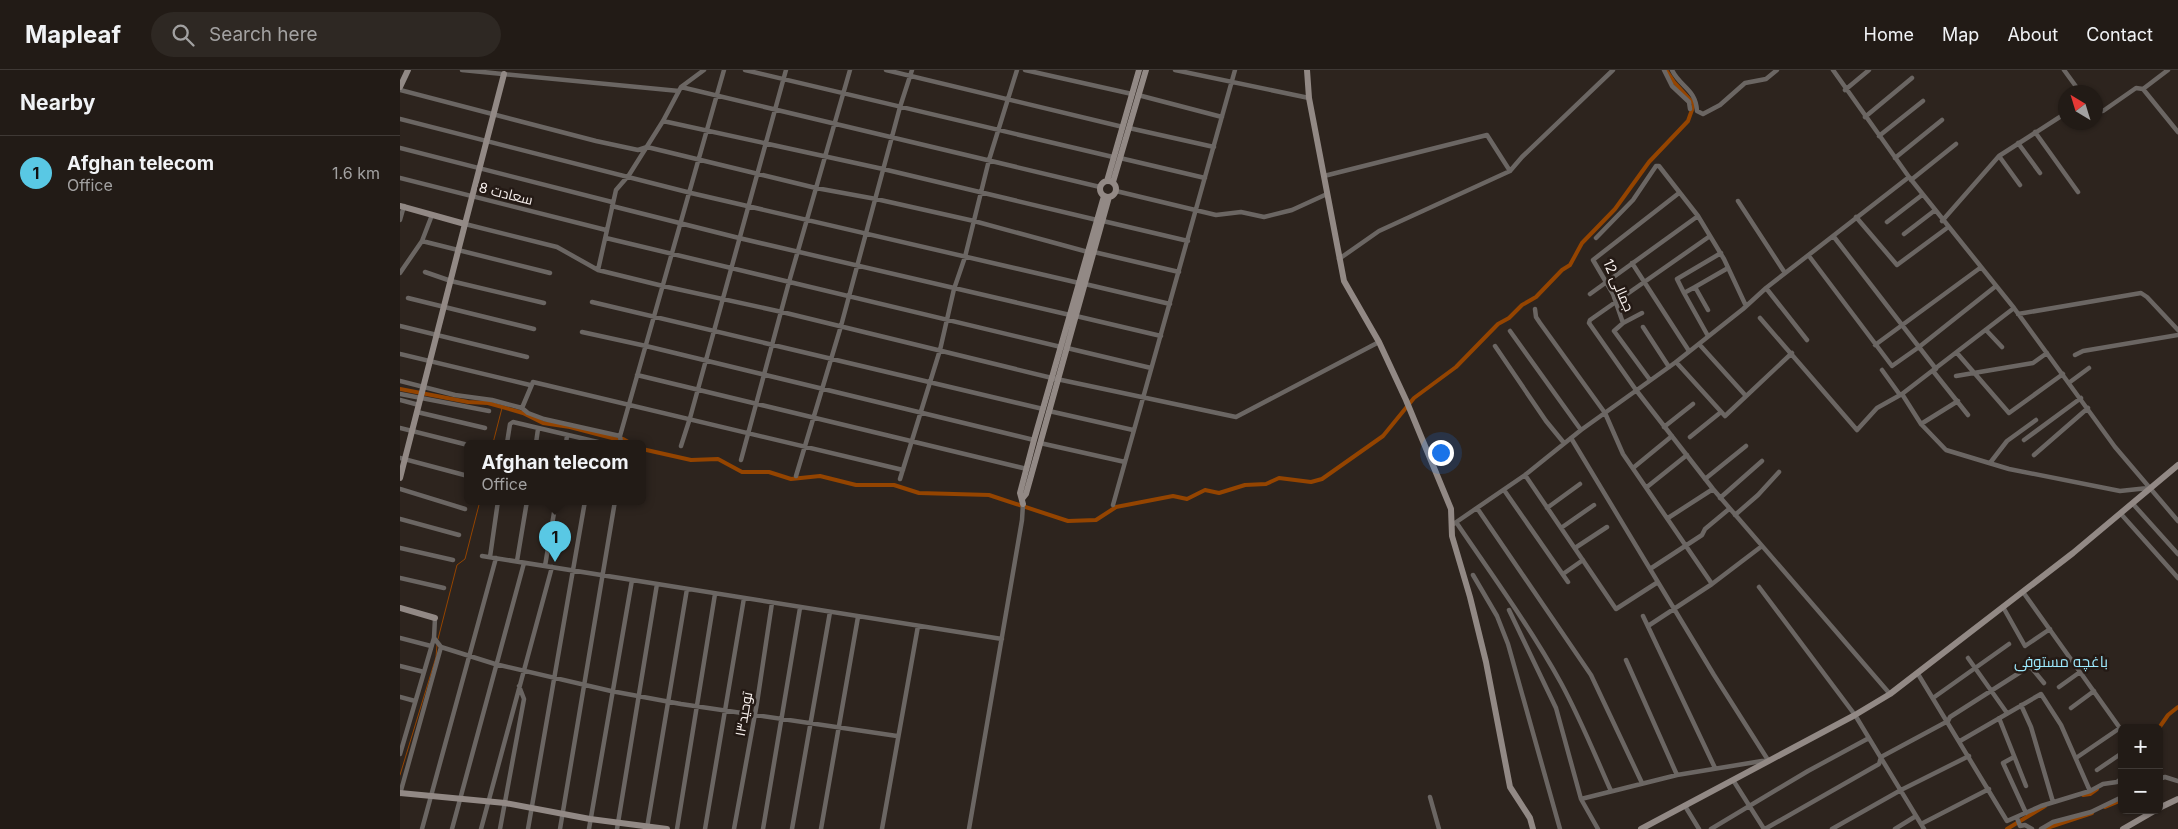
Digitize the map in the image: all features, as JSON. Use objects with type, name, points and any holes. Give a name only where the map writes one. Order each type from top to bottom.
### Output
[{"type":"street","points":[[408,70],[400,88],[493,114],[638,150],[647,147],[757,172],[816,188],[974,221],[1091,252],[1179,272]]},
{"type":"street","points":[[462,70],[680,89],[892,136],[1100,187],[1110,181],[1135,95],[1139,70]]},
{"type":"street","points":[[598,270],[616,190],[629,176],[663,121],[680,89],[704,70]]},
{"type":"street","points":[[621,440],[620,436],[653,317],[691,193],[724,70]]},
{"type":"street","points":[[745,70],[1205,178]]},
{"type":"street","points":[[681,446],[786,70]]},
{"type":"street","points":[[741,460],[789,282],[850,70]]},
{"type":"street","points":[[886,70],[1214,147]]},
{"type":"street","points":[[796,476],[841,326],[900,107],[912,70]]},
{"type":"street","points":[[900,479],[940,350],[954,289],[965,257],[989,160],[1017,70]]},
{"type":"street","points":[[1025,70],[1222,117]]},
{"type":"street","points":[[1135,95],[1146,70]]},
{"type":"street","points":[[1176,70],[1308,98]]},
{"type":"street","points":[[1114,505],[1142,397],[1161,336],[1235,70]]},
{"type":"street","points":[[1308,70],[1308,98],[1338,259],[1344,281],[1379,342],[1406,400],[1451,509],[1454,524],[1452,536],[1486,662],[1510,787],[1530,818],[1533,829]]},
{"type":"street","points":[[1338,259],[1379,231],[1510,172],[1522,157],[1613,70]]},
{"type":"street","points":[[1664,70],[1672,86],[1689,102],[1690,109]]},
{"type":"street","points":[[1672,70],[1675,76],[1695,96],[1697,111],[1703,114],[1720,105],[1745,83],[1766,79],[1777,70]]},
{"type":"street","points":[[1833,70],[1845,90],[1947,228],[2014,308],[2070,382],[2115,447],[2178,521]]},
{"type":"street","points":[[1845,90],[1869,70]]},
{"type":"street","points":[[2064,70],[2075,85]]},
{"type":"street","points":[[2143,89],[2161,72],[2168,70]]},
{"type":"street","points":[[400,478],[402,459],[412,432],[445,309],[458,251],[504,74]]},
{"type":"street","points":[[1865,117],[1912,78]]},
{"type":"street","points":[[2103,111],[2136,88],[2143,89],[2178,132]]},
{"type":"street","points":[[1880,136],[1923,101]]},
{"type":"street","points":[[1942,221],[1999,156],[2058,118]]},
{"type":"street","points":[[400,119],[691,193],[1170,304]]},
{"type":"street","points":[[1895,158],[1942,120]]},
{"type":"street","points":[[663,121],[707,129],[884,169],[1188,241]]},
{"type":"street","points":[[2035,132],[2078,192]]},
{"type":"street","points":[[1324,176],[1486,135],[1510,172]]},
{"type":"street","points":[[1454,524],[1525,475],[1581,430],[1676,362],[1766,288],[1834,237],[1856,217],[1956,144]]},
{"type":"street","points":[[2018,144],[2040,173]]},
{"type":"street","points":[[400,148],[680,224],[1161,336]]},
{"type":"street","points":[[1999,156],[2020,185]]},
{"type":"street","points":[[1596,238],[1633,200],[1657,165],[1698,216],[1721,253],[1746,306]]},
{"type":"street","name":"سعادت 8","points":[[400,178],[606,230]]},
{"type":"street","points":[[1110,181],[1116,191]]},
{"type":"street","points":[[1100,187],[1101,192],[1106,196]]},
{"type":"street","points":[[1022,502],[1026,494],[1037,442],[1106,196],[1116,191],[1216,215],[1241,212],[1270,216],[1292,210],[1327,194]]},
{"type":"street","name":"جمالی 12","points":[[1650,380],[1614,330],[1623,323],[1606,281],[1593,260],[1678,193]]},
{"type":"street","points":[[1887,222],[1922,195]]},
{"type":"street","points":[[1738,201],[1785,274]]},
{"type":"street","points":[[400,220],[402,206],[557,247],[598,270],[1055,378],[1236,417],[1379,342]]},
{"type":"street","points":[[1904,234],[1934,211]]},
{"type":"street","points":[[400,273],[422,241],[432,215]]},
{"type":"street","points":[[1590,294],[1698,216]]},
{"type":"street","points":[[1856,217],[1897,265],[1947,228]]},
{"type":"street","points":[[1710,236],[1588,321],[1636,390],[1720,498],[1890,694]]},
{"type":"street","points":[[1834,237],[1919,347],[1949,393],[1958,400],[1968,415]]},
{"type":"street","points":[[606,238],[1151,368]]},
{"type":"street","points":[[422,241],[550,273]]},
{"type":"street","points":[[1708,336],[1677,279],[1721,253]]},
{"type":"street","points":[[1809,256],[1875,346],[1892,366],[1996,286]]},
{"type":"street","points":[[1632,263],[1689,351]]},
{"type":"street","points":[[1684,293],[1728,268]]},
{"type":"street","points":[[1875,346],[1980,268]]},
{"type":"street","points":[[425,272],[451,281],[544,303]]},
{"type":"street","points":[[1695,287],[1708,310]]},
{"type":"street","points":[[1766,288],[1807,340]]},
{"type":"street","points":[[2018,314],[2141,293],[2178,330]]},
{"type":"street","points":[[408,298],[445,309],[534,329]]},
{"type":"street","points":[[592,302],[1133,430]]},
{"type":"street","points":[[1760,318],[1857,430],[1877,408],[1901,394],[1957,354],[2014,308]]},
{"type":"street","points":[[1535,309],[1540,322],[1605,413],[1623,454],[1712,584]]},
{"type":"street","points":[[1623,323],[1642,313]]},
{"type":"street","points":[[400,326],[527,356]]},
{"type":"street","points":[[1643,327],[1669,367]]},
{"type":"street","points":[[1986,330],[2002,347]]},
{"type":"street","points":[[1510,331],[1581,430]]},
{"type":"street","points":[[582,332],[764,376],[823,388],[1037,442],[1125,462]]},
{"type":"street","points":[[2075,355],[2178,335]]},
{"type":"street","points":[[1699,344],[1746,396]]},
{"type":"street","points":[[1495,346],[1546,421],[1564,443]]},
{"type":"street","points":[[1956,376],[2033,362],[2047,353]]},
{"type":"street","points":[[400,354],[530,385]]},
{"type":"street","points":[[1676,362],[1725,416],[1792,354]]},
{"type":"street","points":[[1957,354],[2009,413],[2063,374]]},
{"type":"street","points":[[2070,382],[2089,368]]},
{"type":"street","points":[[1882,370],[1921,424],[1942,448],[1990,463],[2120,490],[2148,488]]},
{"type":"street","points":[[637,375],[1026,469]]},
{"type":"street","points":[[400,381],[455,395],[492,400],[522,408],[529,414],[544,419],[620,436]]},
{"type":"street","points":[[522,408],[530,385],[533,382],[903,470]]},
{"type":"street","points":[[400,394],[489,411]]},
{"type":"street","points":[[2024,440],[2081,398]]},
{"type":"street","points":[[400,400],[418,408],[484,428]]},
{"type":"street","points":[[1921,424],[1958,400]]},
{"type":"street","points":[[1664,427],[1693,404]]},
{"type":"street","points":[[2034,455],[2088,408]]},
{"type":"street","points":[[1690,437],[1721,412]]},
{"type":"street","points":[[1990,463],[2007,441],[2036,420]]},
{"type":"street","points":[[508,440],[511,423],[583,440]]},
{"type":"street","points":[[400,428],[464,444]]},
{"type":"street","points":[[536,440],[538,429]]},
{"type":"street","points":[[566,440],[567,436]]},
{"type":"street","points":[[1633,468],[1672,436]]},
{"type":"street","points":[[1571,438],[1768,760]]},
{"type":"street","points":[[970,829],[1022,520],[1020,493],[1026,469],[1037,442]]},
{"type":"street","points":[[1705,479],[1746,446]]},
{"type":"street","points":[[1647,487],[1687,456]]},
{"type":"street","points":[[402,459],[464,475]]},
{"type":"street","points":[[1720,498],[1762,461]]},
{"type":"street","points":[[1641,829],[1653,826],[1685,806],[1855,715],[1890,694],[2023,592],[2121,514],[2148,488],[2178,465]]},
{"type":"street","points":[[1735,515],[1758,495],[1779,472]]},
{"type":"street","points":[[1525,475],[1616,609],[1658,582]]},
{"type":"street","points":[[1547,508],[1580,484]]},
{"type":"street","points":[[400,489],[465,509]]},
{"type":"street","points":[[1668,518],[1713,489]]},
{"type":"street","points":[[1504,490],[1568,582]]},
{"type":"street","points":[[2133,504],[2178,554]]},
{"type":"street","points":[[490,557],[497,505]]},
{"type":"street","points":[[517,562],[526,505]]},
{"type":"street","points":[[545,566],[555,505]]},
{"type":"street","points":[[528,829],[584,505]]},
{"type":"street","points":[[560,829],[614,505]]},
{"type":"street","points":[[1561,528],[1594,505]]},
{"type":"street","points":[[1477,508],[1591,675],[1642,783]]},
{"type":"street","points":[[1650,569],[1702,535],[1705,529],[1729,509]]},
{"type":"street","points":[[2121,514],[2178,578]]},
{"type":"street","points":[[400,519],[459,534]]},
{"type":"street","points":[[1454,524],[1560,681],[1579,718],[1611,791]]},
{"type":"street","points":[[1575,548],[1607,527]]},
{"type":"street","points":[[1648,626],[1712,584],[1762,546]]},
{"type":"street","points":[[400,548],[453,560]]},
{"type":"street","points":[[482,556],[1002,639]]},
{"type":"street","points":[[422,829],[496,558]]},
{"type":"street","points":[[1563,574],[1583,560]]},
{"type":"street","points":[[452,829],[495,664],[524,563]]},
{"type":"street","points":[[481,829],[552,567]]},
{"type":"street","points":[[1473,576],[1497,616],[1508,644],[1560,829]]},
{"type":"street","points":[[400,578],[444,588]]},
{"type":"street","points":[[588,829],[632,580]]},
{"type":"street","points":[[618,826],[657,584]]},
{"type":"street","points":[[1759,587],[1855,715],[1924,829]]},
{"type":"street","points":[[647,828],[687,589]]},
{"type":"street","points":[[2023,592],[2118,725]]},
{"type":"street","points":[[677,829],[715,594]]},
{"type":"street","points":[[705,829],[744,598]]},
{"type":"street","name":"توحید۱۳","points":[[734,829],[772,603]]},
{"type":"street","points":[[2003,607],[2024,646],[2050,629]]},
{"type":"street","points":[[400,608],[435,618],[434,638],[400,754]]},
{"type":"street","points":[[763,829],[800,608]]},
{"type":"street","points":[[1497,616],[1511,609]]},
{"type":"street","points":[[1511,609],[1556,708],[1582,800],[1598,829]]},
{"type":"street","points":[[792,829],[830,612]]},
{"type":"street","points":[[1643,616],[1715,768]]},
{"type":"street","points":[[821,829],[858,617]]},
{"type":"street","points":[[882,829],[918,626]]},
{"type":"street","points":[[400,638],[431,646]]},
{"type":"street","points":[[434,638],[441,647],[468,656],[522,672],[611,691],[698,707],[898,736]]},
{"type":"street","points":[[1933,698],[2009,644]]},
{"type":"street","points":[[441,647],[400,793],[460,797],[505,803],[618,826],[667,829]]},
{"type":"street","points":[[1968,658],[2007,713]]},
{"type":"street","points":[[1626,660],[1677,774]]},
{"type":"street","points":[[400,666],[424,672]]},
{"type":"street","points":[[1733,780],[1764,829],[1879,764],[1881,757],[1948,721],[1950,717],[2031,666],[2044,683]]},
{"type":"street","points":[[2059,687],[2080,672]]},
{"type":"street","points":[[1918,674],[2008,821],[2053,802],[2118,780]]},
{"type":"street","points":[[500,829],[524,699],[519,686]]},
{"type":"street","points":[[2070,708],[2094,691]]},
{"type":"street","points":[[1960,741],[2041,694],[2061,725],[2090,791]]},
{"type":"street","points":[[400,697],[415,701]]},
{"type":"street","points":[[2021,705],[2031,727],[2053,802]]},
{"type":"street","points":[[1999,718],[2026,786]]},
{"type":"street","points":[[400,726],[408,728]]},
{"type":"street","points":[[2076,758],[2118,731]]},
{"type":"street","points":[[1711,829],[1869,738]]},
{"type":"street","points":[[1832,829],[1901,790],[1969,756]]},
{"type":"street","points":[[2097,770],[2118,756]]},
{"type":"street","points":[[2014,758],[2003,764],[2026,813]]},
{"type":"street","points":[[1582,800],[1677,774],[1768,760]]},
{"type":"street","points":[[2163,778],[2178,781]]},
{"type":"street","points":[[1921,824],[1989,789]]},
{"type":"street","points":[[1430,797],[1439,829]]},
{"type":"street","points":[[2041,829],[2053,822],[2091,812],[2118,799]]},
{"type":"street","points":[[2163,806],[2178,799]]},
{"type":"street","points":[[1685,806],[1699,829]]},
{"type":"street","points":[[2123,829],[2149,814]]},
{"type":"street","points":[[1895,829],[1916,816]]},
{"type":"street","points":[[2017,818],[2020,826],[2032,829]]},
{"type":"waterway","points":[[646,450],[691,460],[718,459],[742,472],[769,472],[791,479],[820,476],[856,485],[894,485],[919,493],[989,495],[1068,521],[1096,520],[1116,507],[1173,496],[1187,499],[1205,490],[1219,493],[1245,485],[1266,484],[1279,478],[1311,482],[1322,479],[1383,436],[1414,398],[1456,367],[1498,324],[1509,318],[1522,305],[1536,297],[1562,270],[1570,265],[1582,243],[1615,209],[1649,162],[1688,121],[1694,104],[1666,70]]},
{"type":"waterway","points":[[400,389],[468,402],[488,403],[523,413],[543,423],[570,427],[625,440]]},
{"type":"waterway","points":[[494,440],[502,408]]},
{"type":"waterway","points":[[438,639],[457,565],[465,559],[479,505]]},
{"type":"waterway","points":[[400,775],[436,657],[437,645]]},
{"type":"waterway","points":[[2162,724],[2168,715],[2178,707]]},
{"type":"waterway","points":[[2083,795],[2090,794],[2097,789]]},
{"type":"waterway","points":[[2105,807],[2118,802]]},
{"type":"waterway","points":[[2007,829],[2045,806]]},
{"type":"waterway","points":[[2047,828],[2092,813]]},
{"type":"place","name":"Afghan telecom","points":[[555,562]]},
{"type":"district","name":"باغچه مستوفی","points":[[2061,661]]}]
